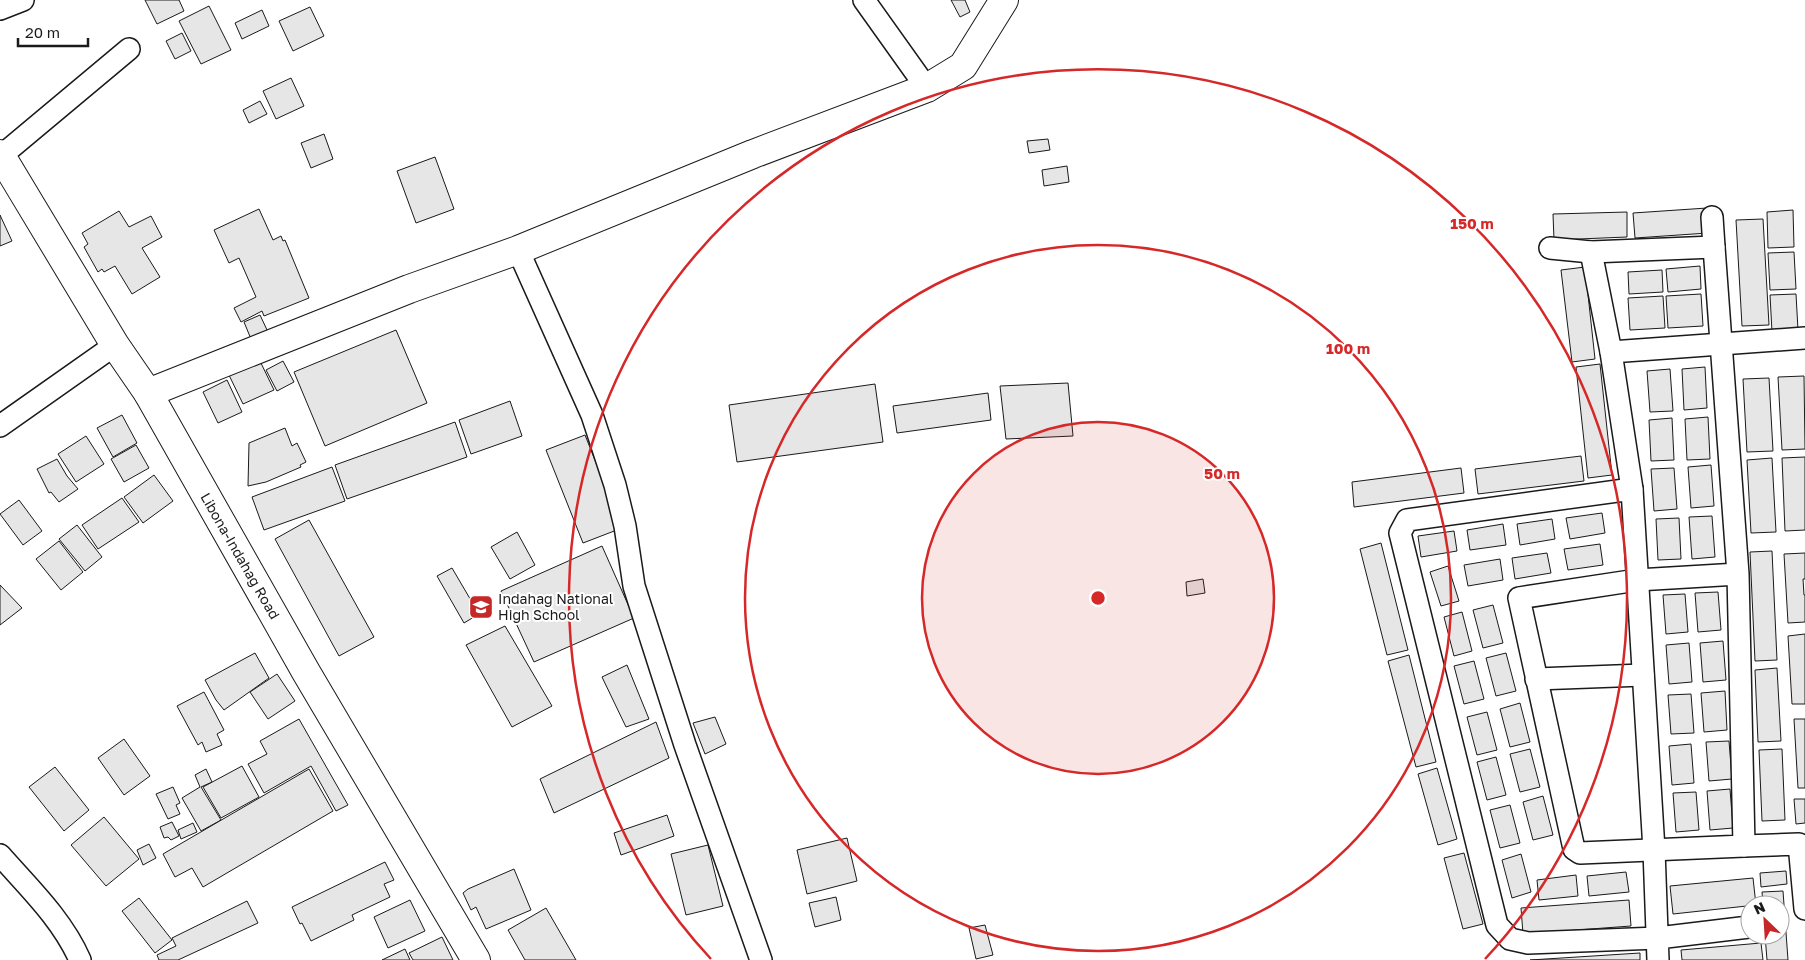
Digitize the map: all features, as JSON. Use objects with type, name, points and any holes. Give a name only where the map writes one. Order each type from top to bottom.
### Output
[{"type":"main road","points":[[148,393],[400,292],[518,250],[753,154],[926,87],[963,66],[1004,0]]},
{"type":"main road","name":"Libona-Indahag Road","points":[[1,155],[115,345],[148,393],[306,672],[476,960]]},
{"type":"street","points":[[0,9],[23,0]]},
{"type":"street","points":[[864,0],[926,87]]},
{"type":"street","points":[[1,155],[129,49]]},
{"type":"street","points":[[1712,217],[1738,574],[1744,846]]},
{"type":"street","points":[[1550,248],[1591,252],[1714,247]]},
{"type":"street","points":[[518,250],[592,416],[615,485],[626,526],[634,586],[685,745],[761,960]]},
{"type":"street","points":[[1591,252],[1611,352],[1632,489],[1654,850],[1658,960]]},
{"type":"street","points":[[1611,352],[1805,338]]},
{"type":"street","points":[[0,426],[115,345]]},
{"type":"street","points":[[1632,489],[1406,520],[1400,533],[1497,925],[1510,939],[1528,943],[1658,938],[1740,929]]},
{"type":"street","points":[[1738,574],[1637,580],[1519,598],[1574,849],[1580,853],[1802,844],[1805,908]]},
{"type":"street","points":[[1536,679],[1642,674]]},
{"type":"street","points":[[0,855],[52,914],[72,942],[80,960]]},
{"type":"building","points":[[145,0],[179,0],[184,11],[157,24]]},
{"type":"building","points":[[951,0],[965,0],[970,12],[960,17]]},
{"type":"building","points":[[209,6],[231,50],[201,64],[179,21]]},
{"type":"building","points":[[310,7],[324,36],[293,51],[279,21]]},
{"type":"building","points":[[262,10],[269,26],[242,39],[235,23]]},
{"type":"building","points":[[182,33],[191,51],[175,59],[166,41]]},
{"type":"building","points":[[291,78],[304,106],[276,119],[263,91]]},
{"type":"building","points":[[260,101],[267,114],[249,123],[243,110]]},
{"type":"building","points":[[324,134],[333,159],[311,168],[301,143]]},
{"type":"building","points":[[1048,139],[1050,150],[1029,153],[1027,141]]},
{"type":"building","points":[[435,157],[454,209],[416,223],[397,171]]},
{"type":"building","points":[[1067,166],[1069,182],[1044,186],[1042,170]]},
{"type":"building","points":[[1707,208],[1708,233],[1635,238],[1633,213]]},
{"type":"building","points":[[259,209],[273,240],[281,236],[283,241],[285,240],[309,298],[264,316],[262,311],[241,322],[234,308],[256,297],[239,258],[229,263],[214,230]]},
{"type":"building","points":[[1793,210],[1794,247],[1768,248],[1767,212]]},
{"type":"building","points":[[119,211],[129,227],[151,216],[162,237],[142,248],[160,277],[132,294],[115,266],[104,272],[102,269],[98,272],[84,247],[88,244],[82,233]]},
{"type":"building","points":[[1627,212],[1627,237],[1554,240],[1553,214]]},
{"type":"building","points":[[0,215],[12,241],[0,246]]},
{"type":"building","points":[[1763,219],[1769,325],[1742,326],[1736,220]]},
{"type":"building","points":[[1794,252],[1796,289],[1770,290],[1768,253]]},
{"type":"building","points":[[1700,266],[1701,289],[1668,292],[1666,269]]},
{"type":"building","points":[[1585,267],[1595,359],[1572,362],[1561,270]]},
{"type":"building","points":[[1662,270],[1663,292],[1629,294],[1628,272]]},
{"type":"building","points":[[1701,294],[1703,326],[1668,328],[1666,296]]},
{"type":"building","points":[[1796,294],[1798,330],[1772,332],[1770,295]]},
{"type":"building","points":[[1663,296],[1665,328],[1630,330],[1628,298]]},
{"type":"building","points":[[260,315],[268,332],[251,339],[244,322]]},
{"type":"building","points":[[396,330],[427,403],[325,446],[294,372]]},
{"type":"building","points":[[259,359],[274,390],[243,404],[228,373]]},
{"type":"building","points":[[283,361],[294,382],[277,391],[266,370]]},
{"type":"building","points":[[1600,364],[1612,475],[1588,478],[1576,367]]},
{"type":"building","points":[[1705,367],[1707,408],[1684,410],[1682,369]]},
{"type":"building","points":[[1670,369],[1673,411],[1650,412],[1647,371]]},
{"type":"building","points":[[1804,376],[1805,449],[1782,450],[1778,377]]},
{"type":"building","points":[[1769,378],[1773,451],[1747,452],[1743,379]]},
{"type":"building","points":[[227,380],[242,412],[218,423],[203,392]]},
{"type":"building","points":[[1068,383],[1073,436],[1006,439],[1000,386]]},
{"type":"building","points":[[875,384],[883,442],[737,462],[729,405]]},
{"type":"building","points":[[988,393],[991,420],[897,433],[893,406]]},
{"type":"building","points":[[510,401],[522,436],[471,454],[459,420]]},
{"type":"building","points":[[122,415],[137,443],[113,457],[97,428]]},
{"type":"building","points":[[1708,417],[1710,459],[1687,460],[1685,419]]},
{"type":"building","points":[[1672,418],[1674,460],[1651,461],[1649,420]]},
{"type":"building","points":[[455,422],[467,457],[347,499],[335,465]]},
{"type":"building","points":[[285,428],[292,446],[297,443],[306,462],[300,465],[301,467],[266,482],[248,486],[249,443]]},
{"type":"building","points":[[585,435],[622,528],[583,543],[546,450]]},
{"type":"building","points":[[86,436],[104,464],[76,482],[58,454]]},
{"type":"building","points":[[136,445],[149,468],[124,482],[111,459]]},
{"type":"building","points":[[1581,456],[1584,481],[1478,494],[1475,469]]},
{"type":"building","points":[[1805,457],[1805,530],[1785,531],[1782,458]]},
{"type":"building","points":[[1772,458],[1776,532],[1751,533],[1747,460]]},
{"type":"building","points":[[57,459],[67,476],[78,489],[59,502],[51,492],[49,493],[37,469]]},
{"type":"building","points":[[1711,465],[1714,506],[1691,508],[1688,467]]},
{"type":"building","points":[[332,467],[345,501],[264,530],[252,497]]},
{"type":"building","points":[[1461,468],[1464,493],[1354,507],[1352,482]]},
{"type":"building","points":[[1674,468],[1677,509],[1654,511],[1651,469]]},
{"type":"building","points":[[154,475],[173,501],[143,523],[124,497]]},
{"type":"building","points":[[122,498],[139,522],[98,549],[82,525]]},
{"type":"building","points":[[19,500],[42,531],[23,545],[0,514]]},
{"type":"building","points":[[1602,513],[1605,533],[1570,539],[1566,518]]},
{"type":"building","points":[[1712,516],[1715,557],[1692,559],[1689,517]]},
{"type":"building","points":[[1679,518],[1681,559],[1658,560],[1656,519]]},
{"type":"building","points":[[1552,519],[1555,539],[1520,545],[1517,524]]},
{"type":"building","points":[[309,520],[374,637],[339,656],[275,539]]},
{"type":"building","points":[[1503,524],[1506,545],[1470,550],[1467,530]]},
{"type":"building","points":[[77,525],[102,557],[85,571],[59,539]]},
{"type":"building","points":[[1454,531],[1457,551],[1421,557],[1418,536]]},
{"type":"building","points":[[517,532],[535,565],[510,579],[491,547]]},
{"type":"building","points":[[59,541],[83,572],[61,590],[36,559]]},
{"type":"building","points":[[1381,543],[1408,650],[1387,655],[1360,549]]},
{"type":"building","points":[[1600,544],[1603,565],[1568,570],[1564,549]]},
{"type":"building","points":[[602,546],[634,618],[534,662],[501,591]]},
{"type":"building","points":[[1772,551],[1777,660],[1755,661],[1750,552]]},
{"type":"building","points":[[1547,553],[1551,573],[1515,579],[1512,558]]},
{"type":"building","points":[[1805,553],[1805,579],[1803,579],[1805,622],[1788,623],[1784,554]]},
{"type":"building","points":[[1500,559],[1503,580],[1468,586],[1464,565]]},
{"type":"building","points":[[1448,566],[1459,601],[1441,606],[1430,572]]},
{"type":"building","points":[[452,568],[479,614],[464,623],[437,576]]},
{"type":"building","points":[[1203,579],[1205,593],[1187,596],[1186,582]]},
{"type":"building","points":[[0,585],[22,608],[0,625]]},
{"type":"building","points":[[1718,592],[1721,630],[1698,632],[1695,593]]},
{"type":"building","points":[[1685,594],[1688,632],[1666,634],[1663,595]]},
{"type":"building","points":[[1493,605],[1503,643],[1483,648],[1473,610]]},
{"type":"building","points":[[1462,612],[1472,651],[1454,656],[1444,617]]},
{"type":"building","points":[[505,626],[552,706],[512,727],[466,645]]},
{"type":"building","points":[[1805,634],[1805,704],[1792,704],[1788,636]]},
{"type":"building","points":[[1723,641],[1726,680],[1703,682],[1700,643]]},
{"type":"building","points":[[1689,643],[1692,682],[1669,684],[1666,645]]},
{"type":"building","points":[[255,653],[269,678],[224,710],[205,680]]},
{"type":"building","points":[[1506,653],[1516,691],[1496,696],[1486,658]]},
{"type":"building","points":[[1409,655],[1436,762],[1416,767],[1388,661]]},
{"type":"building","points":[[1474,661],[1484,699],[1464,704],[1454,666]]},
{"type":"building","points":[[627,665],[649,719],[626,727],[602,677]]},
{"type":"building","points":[[1777,668],[1781,741],[1758,742],[1755,670]]},
{"type":"building","points":[[277,674],[295,701],[268,719],[250,692]]},
{"type":"building","points":[[1725,691],[1727,730],[1704,732],[1701,693]]},
{"type":"building","points":[[204,692],[224,730],[217,734],[222,745],[206,752],[202,742],[198,745],[177,706]]},
{"type":"building","points":[[1691,694],[1694,733],[1671,734],[1668,695]]},
{"type":"building","points":[[1520,703],[1530,742],[1510,747],[1500,709]]},
{"type":"building","points":[[1487,712],[1497,750],[1477,755],[1467,717]]},
{"type":"building","points":[[715,717],[726,744],[705,754],[693,723]]},
{"type":"building","points":[[299,719],[348,805],[336,811],[311,766],[264,793],[248,764],[267,754],[260,741]]},
{"type":"building","points":[[1794,719],[1805,719],[1805,788],[1798,788]]},
{"type":"building","points":[[656,722],[669,758],[554,813],[540,779]]},
{"type":"building","points":[[124,739],[150,776],[124,795],[98,758]]},
{"type":"building","points":[[1729,741],[1732,779],[1709,781],[1706,742]]},
{"type":"building","points":[[1691,744],[1694,783],[1672,785],[1669,746]]},
{"type":"building","points":[[1530,749],[1540,787],[1520,792],[1510,754]]},
{"type":"building","points":[[1782,749],[1785,820],[1762,821],[1759,750]]},
{"type":"building","points":[[1496,757],[1506,795],[1487,800],[1477,762]]},
{"type":"building","points":[[242,766],[259,797],[221,818],[203,787]]},
{"type":"building","points":[[55,767],[89,810],[64,831],[29,787]]},
{"type":"building","points":[[1437,768],[1457,839],[1438,845],[1418,774]]},
{"type":"building","points":[[206,769],[212,782],[201,787],[221,820],[201,831],[182,798],[200,787],[195,775]]},
{"type":"building","points":[[309,769],[333,811],[203,887],[192,868],[175,877],[163,854]]},
{"type":"building","points":[[173,787],[180,803],[176,805],[180,814],[168,819],[156,794]]},
{"type":"building","points":[[1730,789],[1733,828],[1710,830],[1707,791]]},
{"type":"building","points":[[1696,792],[1699,830],[1676,832],[1673,793]]},
{"type":"building","points":[[1543,796],[1553,835],[1533,840],[1523,802]]},
{"type":"building","points":[[1794,799],[1805,799],[1805,823],[1796,824]]},
{"type":"building","points":[[1510,805],[1520,843],[1500,848],[1490,810]]},
{"type":"building","points":[[667,815],[674,836],[621,855],[614,833]]},
{"type":"building","points":[[104,817],[139,859],[106,886],[71,845]]},
{"type":"building","points":[[172,822],[179,836],[171,840],[168,837],[164,838],[160,827]]},
{"type":"building","points":[[193,823],[197,832],[181,839],[178,830]]},
{"type":"building","points":[[847,838],[857,881],[807,894],[797,850]]},
{"type":"building","points":[[149,844],[156,858],[143,865],[137,850]]},
{"type":"building","points":[[708,845],[723,906],[686,915],[671,854]]},
{"type":"building","points":[[1464,853],[1483,924],[1463,929],[1444,858]]},
{"type":"building","points":[[1521,854],[1531,892],[1512,898],[1502,860]]},
{"type":"building","points":[[385,862],[394,880],[384,884],[390,897],[352,915],[354,920],[311,941],[292,907]]},
{"type":"building","points":[[514,869],[531,910],[486,929],[476,907],[471,910],[463,893]]},
{"type":"building","points":[[1786,871],[1787,884],[1761,887],[1760,873]]},
{"type":"building","points":[[1626,872],[1629,892],[1589,896],[1587,876]]},
{"type":"building","points":[[1576,875],[1578,896],[1539,900],[1537,880]]},
{"type":"building","points":[[1753,878],[1755,895],[1740,895],[1740,907],[1673,914],[1670,886]]},
{"type":"building","points":[[1783,891],[1783,895],[1762,895],[1762,892]]},
{"type":"building","points":[[836,897],[841,920],[815,927],[809,903]]},
{"type":"building","points":[[139,898],[172,940],[155,953],[122,911]]},
{"type":"building","points":[[410,900],[425,931],[388,948],[374,917]]},
{"type":"building","points":[[1629,900],[1631,926],[1523,934],[1521,908]]},
{"type":"building","points":[[247,901],[258,923],[178,960],[159,960],[157,955],[176,946],[172,938]]},
{"type":"building","points":[[546,908],[576,960],[525,960],[508,930]]},
{"type":"building","points":[[985,925],[993,955],[976,959],[969,928]]},
{"type":"building","points":[[442,937],[453,960],[413,960],[409,953]]},
{"type":"building","points":[[1761,945],[1763,960],[1682,960],[1681,950]]},
{"type":"building","points":[[1766,945],[1787,945],[1788,960],[1767,960]]},
{"type":"building","points":[[405,949],[410,960],[382,960]]},
{"type":"building","points":[[1640,953],[1640,960],[1530,960]]},
{"type":"place","name":"Indahag National High School","points":[[481,607]]}]
